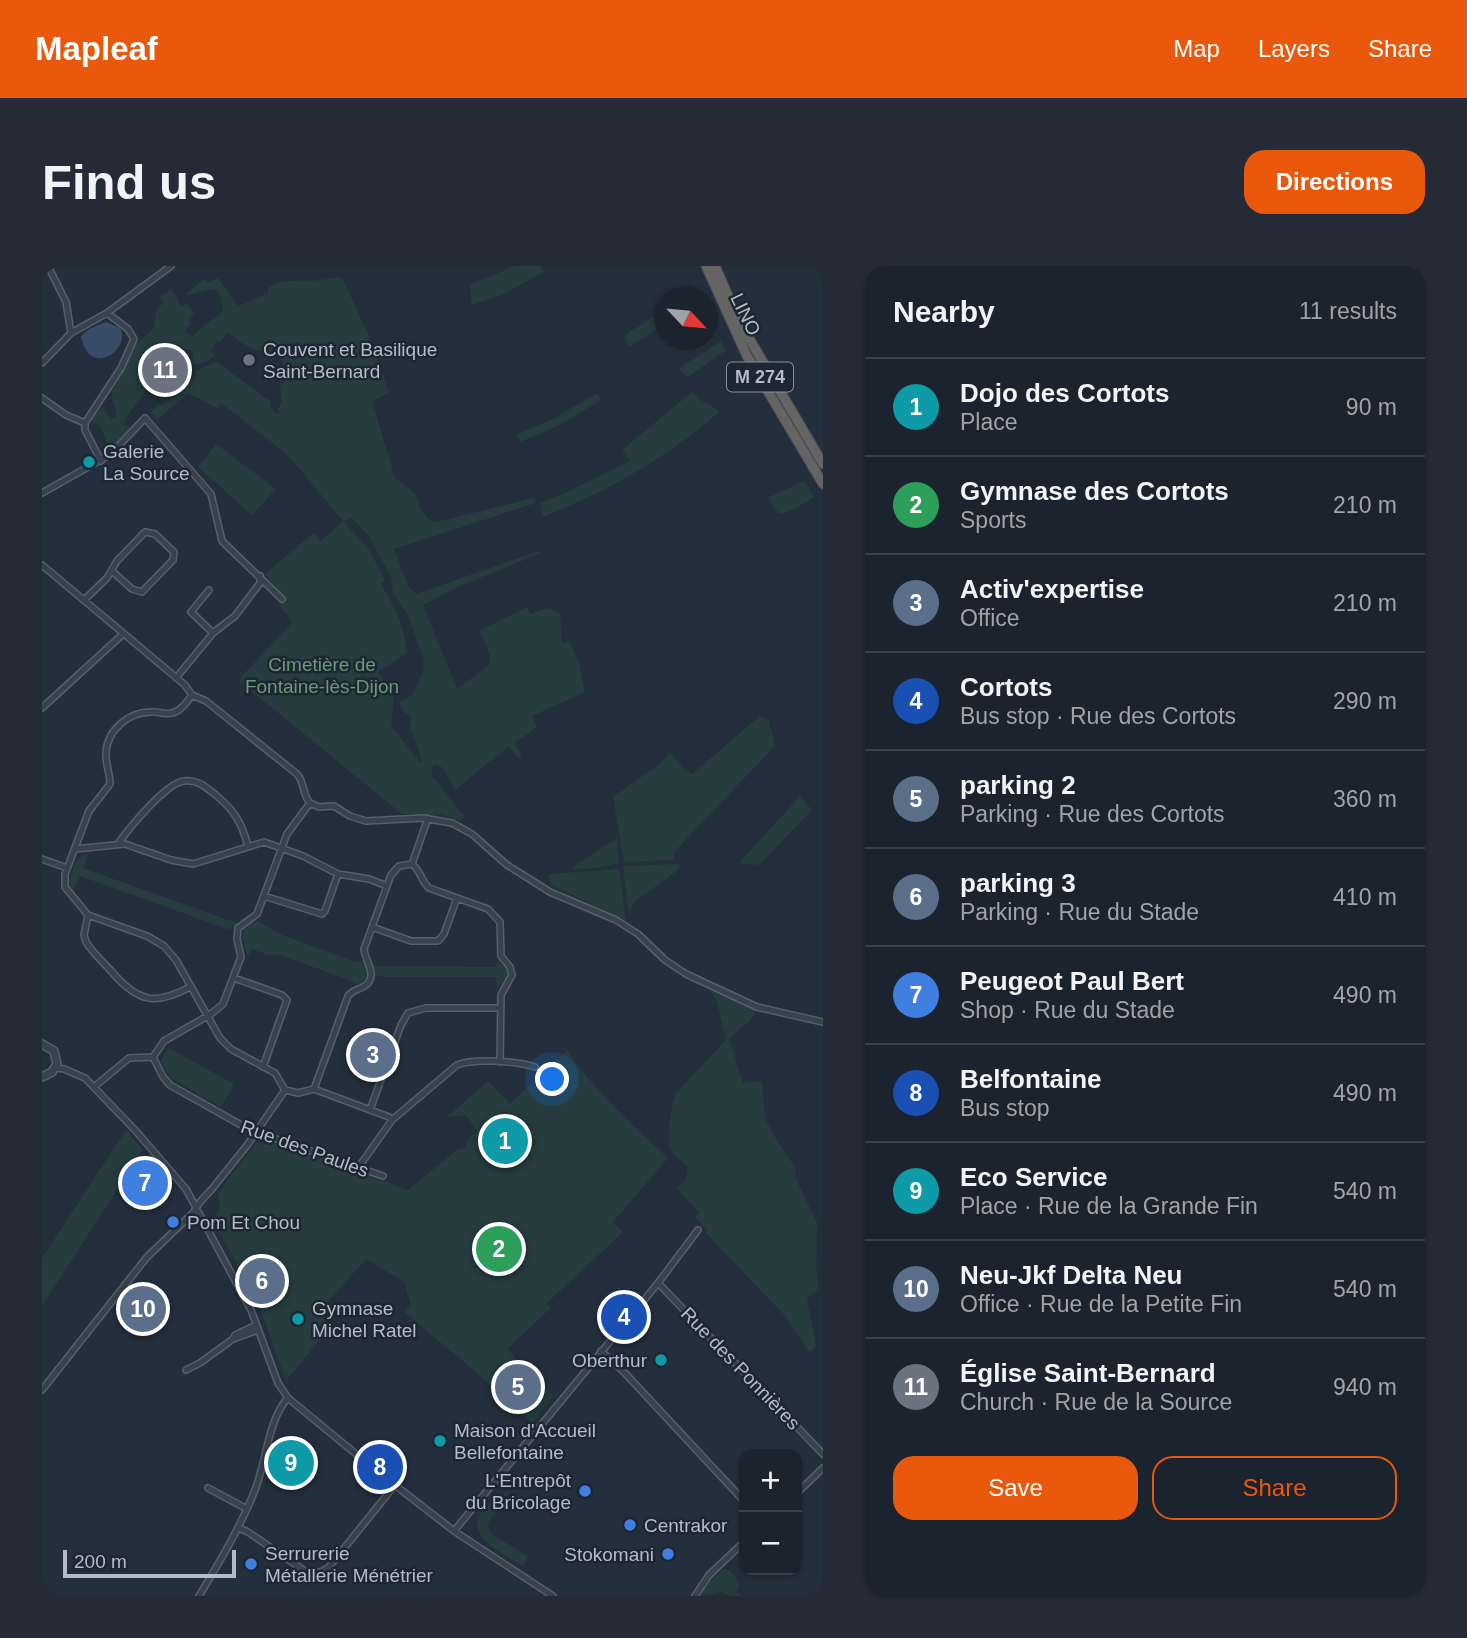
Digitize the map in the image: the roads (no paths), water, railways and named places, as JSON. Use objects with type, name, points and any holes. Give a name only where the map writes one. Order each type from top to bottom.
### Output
[{"type":"highway","name":"LINO","points":[[712,267],[740,323],[823,464]]},
{"type":"highway","name":"LINO","points":[[712,267],[747,356],[823,484]]},
{"type":"street","points":[[48,266],[66,302],[71,333]]},
{"type":"street","points":[[42,363],[71,333],[107,313],[171,266]]},
{"type":"street","points":[[101,461],[85,430],[85,423],[121,368],[135,339],[128,329],[107,313]]},
{"type":"street","points":[[42,398],[66,415],[85,423]]},
{"type":"street","points":[[42,493],[101,461],[124,442],[145,418],[211,494],[222,541],[282,598]]},
{"type":"street","points":[[84,600],[107,578],[117,561],[145,533],[155,534],[174,552],[173,560],[142,592],[132,589],[111,572]]},
{"type":"street","points":[[42,565],[188,687],[192,695],[206,701],[297,775],[303,781],[304,794],[310,803],[317,807],[332,806],[366,821],[428,818],[447,821],[470,832],[507,865],[558,896],[629,928],[685,974],[757,1007],[823,1022]]},
{"type":"street","points":[[176,678],[213,633],[235,616],[260,583],[260,576]]},
{"type":"street","points":[[209,590],[191,612],[213,633]]},
{"type":"street","points":[[42,708],[123,634]]},
{"type":"street","points":[[192,695],[180,710],[174,713],[138,713],[123,721],[115,730],[106,752],[110,784],[89,811],[67,868],[65,887],[88,915],[146,936],[164,946],[176,960],[207,1017],[226,1045],[275,1073],[285,1090],[298,1093],[314,1089],[392,1120]]},
{"type":"street","points":[[118,844],[164,792],[185,780],[203,785],[231,808],[243,827],[247,846]]},
{"type":"street","points":[[94,1087],[129,1058],[153,1057],[164,1041],[207,1017],[223,1004],[242,957],[237,939],[238,928],[257,914],[290,829],[310,803]]},
{"type":"street","points":[[412,864],[428,818]]},
{"type":"street","points":[[75,849],[118,844],[192,864],[262,842],[303,856],[338,874],[372,880],[387,886]]},
{"type":"street","points":[[42,859],[67,868]]},
{"type":"street","points":[[314,1089],[348,996],[366,985],[371,977],[364,951],[387,886],[395,868],[402,864],[412,864],[418,869],[428,887],[488,909],[500,922],[501,956],[510,967],[512,975],[502,990],[500,1062]]},
{"type":"street","points":[[264,896],[321,915],[325,911],[338,874]]},
{"type":"street","points":[[372,927],[408,940],[438,940],[444,934],[457,898]]},
{"type":"street","points":[[88,915],[86,942],[128,990],[141,996],[160,999],[171,997],[190,987]]},
{"type":"street","points":[[234,978],[287,1000],[263,1067]]},
{"type":"street","points":[[370,1110],[401,1024],[408,1013],[420,1008],[500,1008]]},
{"type":"street","points":[[42,1044],[54,1051],[57,1059],[55,1068],[48,1076],[42,1077]]},
{"type":"street","name":"Rue des Paules","points":[[153,1057],[163,1077],[175,1088],[256,1133],[383,1176]]},
{"type":"street","points":[[358,1168],[392,1120],[457,1065],[466,1062],[500,1062],[522,1063],[535,1067]]},
{"type":"street","points":[[55,1068],[76,1074],[94,1087],[186,1189],[251,1310],[278,1383],[286,1396],[454,1531],[553,1596]]},
{"type":"street","points":[[42,1390],[153,1250],[193,1213],[256,1133],[285,1090]]},
{"type":"street","points":[[454,1531],[658,1283],[698,1230]]},
{"type":"street","name":"Rue des Ponnières","points":[[658,1283],[823,1454]]},
{"type":"street","points":[[186,1370],[233,1339],[257,1328]]},
{"type":"street","points":[[601,1351],[624,1371],[739,1496]]},
{"type":"street","points":[[199,1596],[239,1528],[257,1487],[279,1411],[286,1396]]},
{"type":"street","points":[[802,1488],[823,1468]]},
{"type":"street","points":[[239,1528],[312,1574],[321,1573],[329,1567],[395,1485]]},
{"type":"street","points":[[208,1488],[247,1509]]},
{"type":"street","points":[[695,1596],[709,1575],[739,1547]]},
{"type":"water","points":[[106,322],[120,328],[120,345],[108,356],[92,356],[85,349],[81,336],[89,329]]},
{"type":"place","name":"Couvent et Basilique Saint-Bernard","points":[[249,360]]},
{"type":"place","name":"Église Saint-Bernard","points":[[165,370]]},
{"type":"place","name":"Galerie La Source","points":[[89,462]]},
{"type":"place","name":"Activ'expertise","points":[[373,1055]]},
{"type":"place","name":"Dojo des Cortots","points":[[505,1141]]},
{"type":"place","name":"Peugeot Paul Bert","points":[[145,1183]]},
{"type":"place","name":"Pom Et Chou","points":[[173,1222]]},
{"type":"place","name":"Gymnase des Cortots","points":[[499,1249]]},
{"type":"place","name":"parking 3","points":[[262,1281]]},
{"type":"place","name":"Neu-Jkf Delta Neu","points":[[143,1309]]},
{"type":"place","name":"Cortots","points":[[624,1317]]},
{"type":"place","name":"Gymnase Michel Ratel","points":[[298,1319]]},
{"type":"place","name":"Oberthur","points":[[661,1360]]},
{"type":"place","name":"parking 2","points":[[518,1387]]},
{"type":"place","name":"Maison d'Accueil Bellefontaine","points":[[440,1441]]},
{"type":"place","name":"Eco Service","points":[[291,1463]]},
{"type":"place","name":"Belfontaine","points":[[380,1467]]},
{"type":"place","name":"L'Entrepôt du Bricolage","points":[[585,1491]]},
{"type":"place","name":"Centrakor","points":[[630,1525]]},
{"type":"place","name":"Stokomani","points":[[668,1554]]},
{"type":"place","name":"Serrurerie Métallerie Ménétrier","points":[[251,1564]]},
{"type":"park label","name":"Cimetière de Fontaine-lès-Dijon","points":[[322,675]]}]
